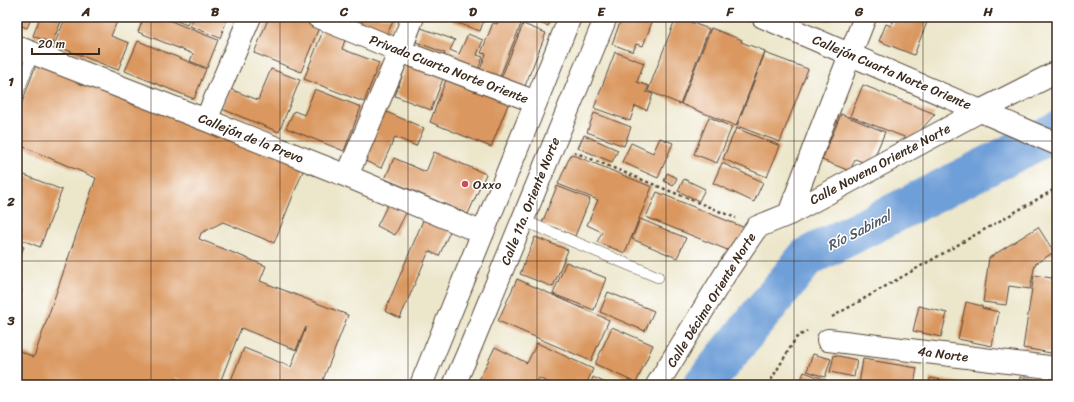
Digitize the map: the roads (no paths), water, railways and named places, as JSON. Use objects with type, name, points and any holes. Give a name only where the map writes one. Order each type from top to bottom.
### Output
[{"type":"street","points":[[206,120],[250,17]]},
{"type":"street","name":"Privada Cuarta Norte Oriente","points":[[318,17],[400,51],[536,102]]},
{"type":"street","points":[[347,176],[413,17]]},
{"type":"street","points":[[421,385],[570,17]]},
{"type":"street","name":"Calle 11a. Oriente Norte","points":[[454,385],[606,17]]},
{"type":"street","name":"Callejón Cuarta Norte Oriente","points":[[763,17],[1057,144]]},
{"type":"street","points":[[789,214],[850,54],[866,17]]},
{"type":"street","name":"Callejón de la Prevo","points":[[25,50],[347,176],[483,233]]},
{"type":"street","name":"Calle Novena Oriente Norte","points":[[789,214],[989,115],[1057,72]]},
{"type":"street","name":"Calle Décima Oriente Norte","points":[[657,385],[727,271],[757,227],[789,214]]},
{"type":"street","name":"4a Norte","points":[[820,334],[1057,368]]},
{"type":"street","points":[[440,337],[470,348]]},
{"type":"lane","points":[[17,94],[25,50]]},
{"type":"lane","points":[[522,220],[658,277]]},
{"type":"waterway","name":"Río Sabinal","points":[[703,385],[807,257],[1057,131]]},
{"type":"place","name":"Oxxo","points":[[465,184]]}]
